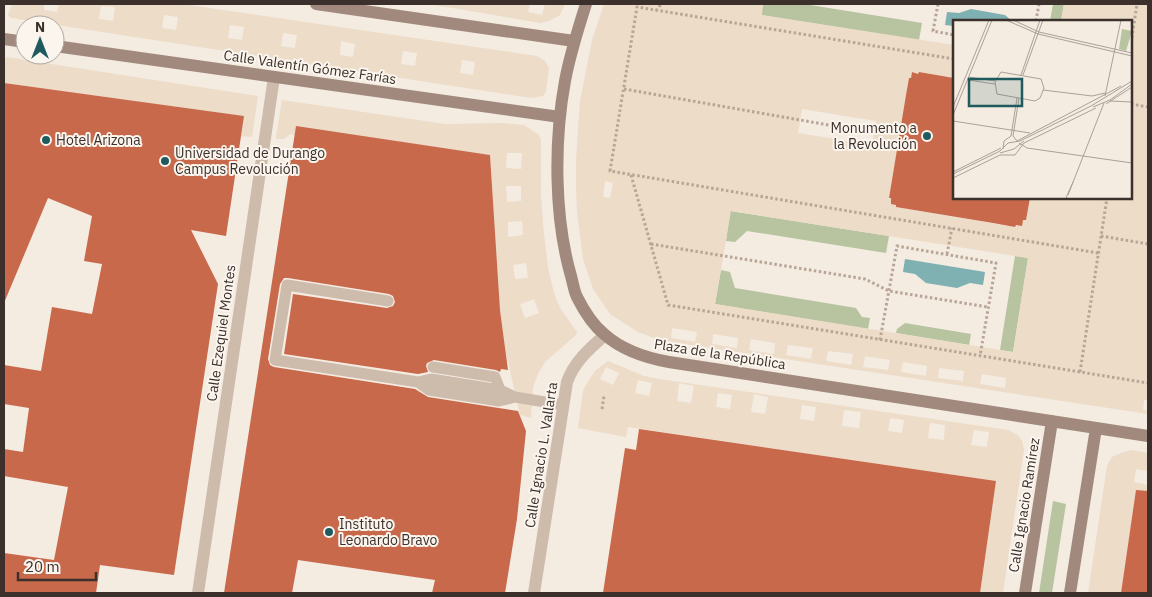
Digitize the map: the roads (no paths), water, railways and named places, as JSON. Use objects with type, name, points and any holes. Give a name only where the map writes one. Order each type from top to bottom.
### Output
[{"type":"street","points":[[316,4],[574,41]]},
{"type":"street","name":"Plaza de la República","points":[[586,4],[574,41],[565,81],[560,117],[558,169],[560,211],[566,260],[577,297],[593,322],[605,335],[621,346],[645,358],[661,361],[1148,436]]},
{"type":"street","name":"Calle Valentín Gómez Farías","points":[[65,47],[560,117]]},
{"type":"street","name":"Calle Ezequiel Montes","points":[[198,593],[274,77]]},
{"type":"street","name":"Calle Ignacio L. Vallarta","points":[[534,593],[563,405],[570,373],[583,354],[605,335]]},
{"type":"street","name":"Calle Ignacio Ramírez","points":[[1025,593],[1052,421]]},
{"type":"street","points":[[1070,593],[1096,428]]},
{"type":"lane","points":[[388,301],[287,285],[275,360],[418,382],[431,379],[500,390],[515,397],[563,405]]},
{"type":"lane","points":[[433,368],[495,376],[500,390]]},
{"type":"lane","points":[[418,382],[429,390],[498,401],[515,397]]},
{"type":"water","points":[[971,9],[1005,15],[1011,20],[953,20],[953,26],[945,25],[947,12],[959,13]]},
{"type":"water","points":[[905,259],[985,272],[983,285],[970,283],[957,288],[926,283],[915,274],[903,272]]},
{"type":"place","name":"Monumento a la Revolución","points":[[927,136]]},
{"type":"place","name":"Hotel Arizona","points":[[46,140]]},
{"type":"place","name":"Universidad de Durango Campus Revolución","points":[[165,161]]},
{"type":"place","name":"Instituto Leonardo Bravo","points":[[329,532]]}]
